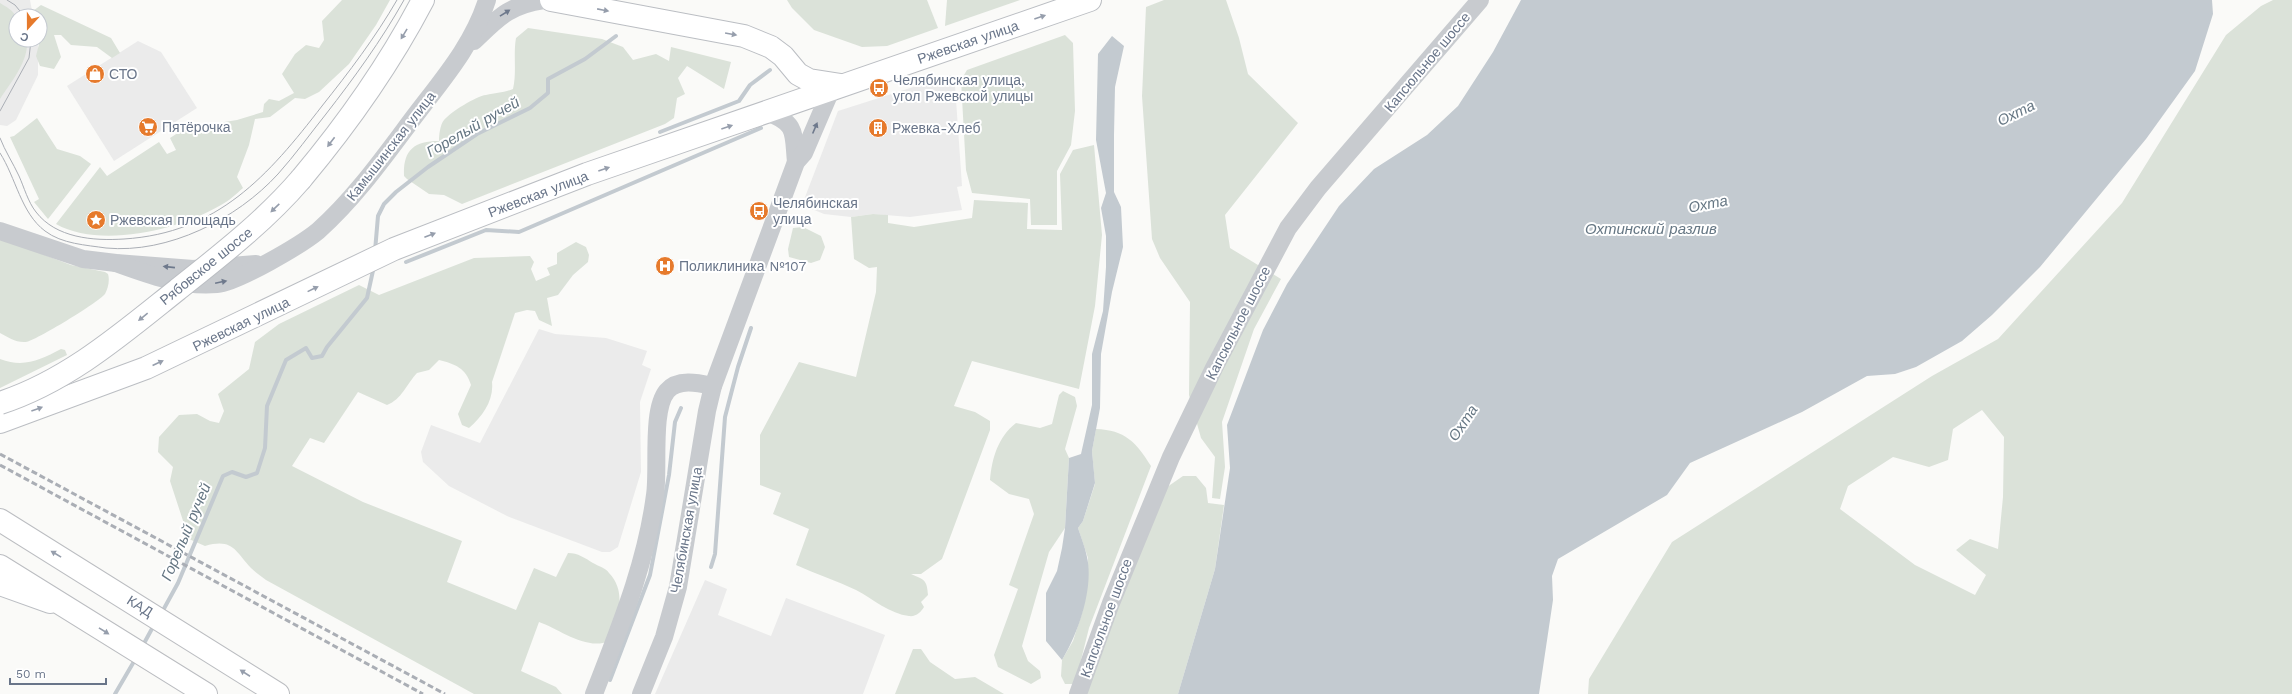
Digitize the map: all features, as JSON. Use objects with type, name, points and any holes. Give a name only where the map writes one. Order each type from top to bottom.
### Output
[{"type":"main road","name":"Рябовское шоссе","points":[[0,403],[20,396],[64,374],[116,339],[240,240],[278,206],[330,144],[377,79],[423,0]]},
{"type":"main road","points":[[551,0],[744,36],[771,48],[783,56],[798,74],[809,80],[838,88]]},
{"type":"main road","name":"Ржевская улица","points":[[0,422],[146,368],[223,333],[394,250],[587,174],[768,113],[1090,0]]},
{"type":"main road","name":"КАД","points":[[0,520],[187,635],[278,694]]},
{"type":"main road","points":[[0,566],[206,694]]},
{"type":"main road","points":[[0,584],[71,610]]},
{"type":"street","name":"Камышинская улица","points":[[0,231],[83,259],[116,263],[193,269],[264,263],[285,253],[316,232],[340,210],[466,49],[487,0]]},
{"type":"street","points":[[466,49],[500,15],[514,7],[544,0]]},
{"type":"street","name":"Капсюльное шоссе","points":[[1078,694],[1110,603],[1171,457],[1214,368],[1288,228],[1318,188],[1480,0]]},
{"type":"street","name":"Челябинская улица","points":[[641,694],[664,638],[678,587],[707,411],[713,386],[796,162],[804,153],[838,88]]},
{"type":"street","name":"Челябинская улица","points":[[768,113],[780,117],[789,125],[795,135],[796,162]]},
{"type":"street","points":[[594,694],[630,601],[651,521],[658,470],[658,412],[662,400],[667,390],[676,385],[698,382],[713,386]]},
{"type":"shaded area","points":[[0,0],[30,0],[32,8],[8,8],[8,48],[38,48],[38,75],[16,120],[7,126],[0,125]]},
{"type":"shaded area","points":[[342,0],[390,0],[376,25],[349,64],[319,92],[305,99],[295,98],[270,117],[255,119],[249,145],[237,177],[243,188],[230,199],[204,214],[184,222],[162,229],[139,233],[116,236],[94,235],[74,231],[56,224],[100,167],[107,176],[159,142],[167,154],[176,150],[170,138],[193,123],[195,129],[203,134],[212,124],[237,120],[263,112],[264,104],[269,99],[279,101],[294,93],[282,74],[295,54],[306,45],[319,48],[324,40],[322,21]]},
{"type":"shaded area","points":[[787,0],[927,0],[938,28],[887,46],[862,47],[814,30],[792,8]]},
{"type":"shaded area","points":[[947,0],[1020,0],[945,26]]},
{"type":"shaded area","points":[[1164,0],[1226,0],[1239,38],[1248,74],[1298,123],[1225,215],[1230,248],[1281,279],[1254,329],[1222,422],[1225,467],[1220,499],[1212,498],[1215,457],[1201,438],[1189,395],[1190,302],[1160,258],[1152,239],[1142,96],[1146,7]]},
{"type":"shaded area","points":[[2273,0],[2292,0],[2292,694],[1588,694],[1589,679],[1672,542],[1932,376],[1998,339],[2122,203],[2226,35],[2261,6]],"holes":[[[1982,410],[2004,437],[2003,497],[1998,549],[1970,539],[1956,550],[1986,575],[1975,595],[1915,565],[1840,509],[1848,486],[1893,457],[1929,467],[1948,460],[1953,429]]]},
{"type":"shaded area","points":[[0,3],[8,8],[8,48],[27,48],[18,71],[0,99]]},
{"type":"shaded area","points":[[41,5],[47,8],[37,8]]},
{"type":"shaded area","points":[[48,8],[111,38],[120,53],[112,58],[97,47],[71,45],[61,35],[54,35],[61,57],[54,69],[40,66],[36,56],[38,48],[48,48]]},
{"type":"shaded area","points":[[528,28],[602,39],[623,47],[633,60],[656,54],[669,61],[671,47],[731,62],[724,89],[687,66],[678,78],[685,94],[677,98],[674,118],[665,124],[462,204],[444,195],[429,194],[407,179],[404,176],[404,167],[405,160],[411,149],[422,143],[439,141],[442,125],[447,117],[476,98],[513,89],[515,76],[516,38]]},
{"type":"shaded area","points":[[1065,35],[1073,43],[1075,111],[1071,145],[1057,171],[1057,225],[1031,225],[1030,199],[972,193],[966,170],[961,80],[967,70]]},
{"type":"shaded area","points":[[138,41],[161,52],[197,108],[114,161],[67,86]]},
{"type":"shaded area","points":[[951,75],[955,85],[962,186],[957,187],[962,210],[910,217],[873,214],[851,217],[824,214],[802,205],[838,111]]},
{"type":"shaded area","points":[[37,118],[57,149],[80,156],[91,164],[48,219],[34,202],[39,199],[10,137],[14,136]]},
{"type":"shaded area","points":[[1094,145],[1102,235],[1095,306],[1079,389],[972,361],[954,406],[975,412],[990,421],[990,430],[942,559],[921,574],[911,574],[924,581],[928,590],[928,595],[921,602],[924,607],[918,614],[914,616],[902,615],[882,606],[856,590],[796,565],[809,529],[773,514],[781,493],[760,485],[760,435],[799,362],[856,377],[876,292],[877,267],[869,268],[854,259],[851,217],[873,214],[888,215],[888,223],[914,227],[972,218],[974,200],[1028,203],[1027,229],[1062,230],[1060,174],[1073,150]]},
{"type":"shaded area","points":[[803,227],[821,236],[825,247],[820,260],[811,263],[789,257],[788,249],[793,228]]},
{"type":"shaded area","points":[[0,238],[71,265],[105,272],[108,274],[109,279],[105,294],[80,312],[32,340],[22,342],[9,338],[0,333]]},
{"type":"shaded area","points":[[576,242],[586,247],[589,255],[588,262],[573,275],[558,295],[547,298],[552,326],[539,320],[535,311],[527,310],[515,313],[492,382],[489,401],[483,413],[469,428],[462,425],[458,414],[471,385],[469,379],[463,371],[455,365],[439,360],[429,370],[417,373],[400,395],[387,405],[358,392],[324,443],[310,438],[292,466],[363,502],[462,541],[447,582],[516,610],[534,568],[556,577],[568,553],[581,556],[608,571],[615,581],[619,598],[618,615],[609,641],[592,643],[582,641],[539,622],[521,671],[556,687],[562,694],[474,694],[266,580],[251,568],[237,551],[228,545],[214,544],[205,546],[189,539],[170,481],[173,467],[158,452],[159,437],[179,415],[197,414],[210,421],[219,423],[224,411],[218,394],[249,369],[255,342],[279,324],[359,285],[379,295],[474,258],[530,256],[534,262],[531,269],[536,281],[550,275],[547,268],[557,264],[557,253]]},
{"type":"shaded area","points":[[539,329],[555,334],[606,338],[647,351],[642,365],[651,369],[640,402],[641,472],[618,547],[610,552],[602,552],[507,516],[449,486],[423,462],[421,452],[431,425],[480,443]]},
{"type":"shaded area","points":[[61,349],[65,350],[67,355],[0,388],[0,359],[17,363],[32,362]]},
{"type":"shaded area","points":[[1063,391],[1075,397],[1077,406],[1065,449],[1069,458],[1065,528],[1049,552],[1022,646],[1028,661],[1040,671],[1041,678],[1031,684],[998,667],[994,655],[1018,589],[1009,585],[1034,514],[1029,499],[1009,494],[990,480],[994,456],[1000,441],[1016,423],[1040,428],[1052,424],[1059,395]]},
{"type":"shaded area","points":[[1096,429],[1115,432],[1129,439],[1140,450],[1151,466],[1089,628],[1075,684],[1065,684],[1061,676],[1062,660],[1073,641],[1082,613],[1087,586],[1088,558],[1078,528],[1083,521],[1095,484],[1092,451]]},
{"type":"shaded area","points":[[1183,476],[1196,476],[1206,488],[1208,503],[1224,505],[1215,569],[1178,694],[1084,694],[1160,492]]},
{"type":"shaded area","points":[[705,580],[727,589],[718,615],[771,636],[786,598],[885,635],[863,694],[655,694]]},
{"type":"shaded area","points":[[913,649],[921,649],[930,662],[955,679],[975,677],[1004,694],[895,694]]},
{"type":"water","name":"Охтинский разлив","points":[[1521,0],[2212,0],[2213,14],[2195,71],[2146,139],[2040,267],[1992,315],[1962,341],[1916,367],[1895,374],[1867,376],[1802,412],[1690,463],[1667,495],[1558,559],[1552,576],[1553,600],[1539,694],[1178,694],[1215,569],[1230,468],[1227,425],[1263,330],[1287,284],[1339,206],[1374,169],[1427,135],[1458,106],[1493,52]]},
{"type":"water","points":[[1112,36],[1124,46],[1115,87],[1114,135],[1114,192],[1121,207],[1123,247],[1112,292],[1101,354],[1100,408],[1092,451],[1095,483],[1083,521],[1078,528],[1086,553],[1089,569],[1088,583],[1079,624],[1062,660],[1046,641],[1046,593],[1057,571],[1062,548],[1065,528],[1069,458],[1081,454],[1092,405],[1092,354],[1103,311],[1106,267],[1106,236],[1101,208],[1106,193],[1096,140],[1098,54]]},
{"type":"waterway","name":"Горелый ручей","points":[[375,251],[378,216],[384,204],[396,192],[428,167],[477,134],[530,108],[548,93],[548,79],[585,59],[616,36]]},
{"type":"waterway","points":[[660,132],[739,101],[750,85],[770,70]]},
{"type":"waterway","points":[[406,262],[486,230],[519,232],[761,128]]},
{"type":"waterway","name":"Горелый ручей","points":[[161,614],[178,583],[223,476],[232,472],[246,477],[257,473],[265,448],[267,406],[286,360],[306,348],[312,358],[322,356],[327,347],[367,298],[374,266]]},
{"type":"waterway","points":[[711,567],[715,554],[725,417],[738,367],[751,328]]},
{"type":"waterway","points":[[610,680],[650,575],[669,475],[675,422],[681,408]]},
{"type":"waterway","name":"Горелый ручей","points":[[142,647],[154,625]]},
{"type":"waterway","name":"Горелый ручей","points":[[115,694],[136,658]]},
{"type":"tram line","points":[[7,0],[17,8]]},
{"type":"tram line","points":[[0,138],[33,208],[44,221],[64,232],[88,238],[124,239],[157,234],[187,226],[214,213],[238,196],[282,155],[352,68],[380,28],[397,0]]},
{"type":"tram line","points":[[0,153],[30,215],[45,231],[59,239],[106,248],[130,248],[153,245],[177,239],[222,219],[243,205],[278,174],[357,73],[377,45],[404,0]]},
{"type":"tram line","points":[[0,111],[29,58],[30,48]]},
{"type":"railway","points":[[0,454],[445,694]]},
{"type":"railway","points":[[0,465],[423,694]]},
{"type":"place","name":"СТО","points":[[95,74]]},
{"type":"place","name":"Челябинская улица, угол Ржевской улицы","points":[[879,88]]},
{"type":"place","name":"Пятёрочка","points":[[148,127]]},
{"type":"place","name":"Ржевка-Хлеб","points":[[878,128]]},
{"type":"place","name":"Челябинская улица","points":[[759,211]]},
{"type":"place","name":"Ржевская площадь","points":[[96,220]]},
{"type":"place","name":"Поликлиника №107","points":[[665,266]]},
{"type":"water label","name":"Охта","points":[[2016,113]]},
{"type":"water label","name":"Охта","points":[[1708,204]]},
{"type":"water label","name":"Охта","points":[[1463,423]]}]
